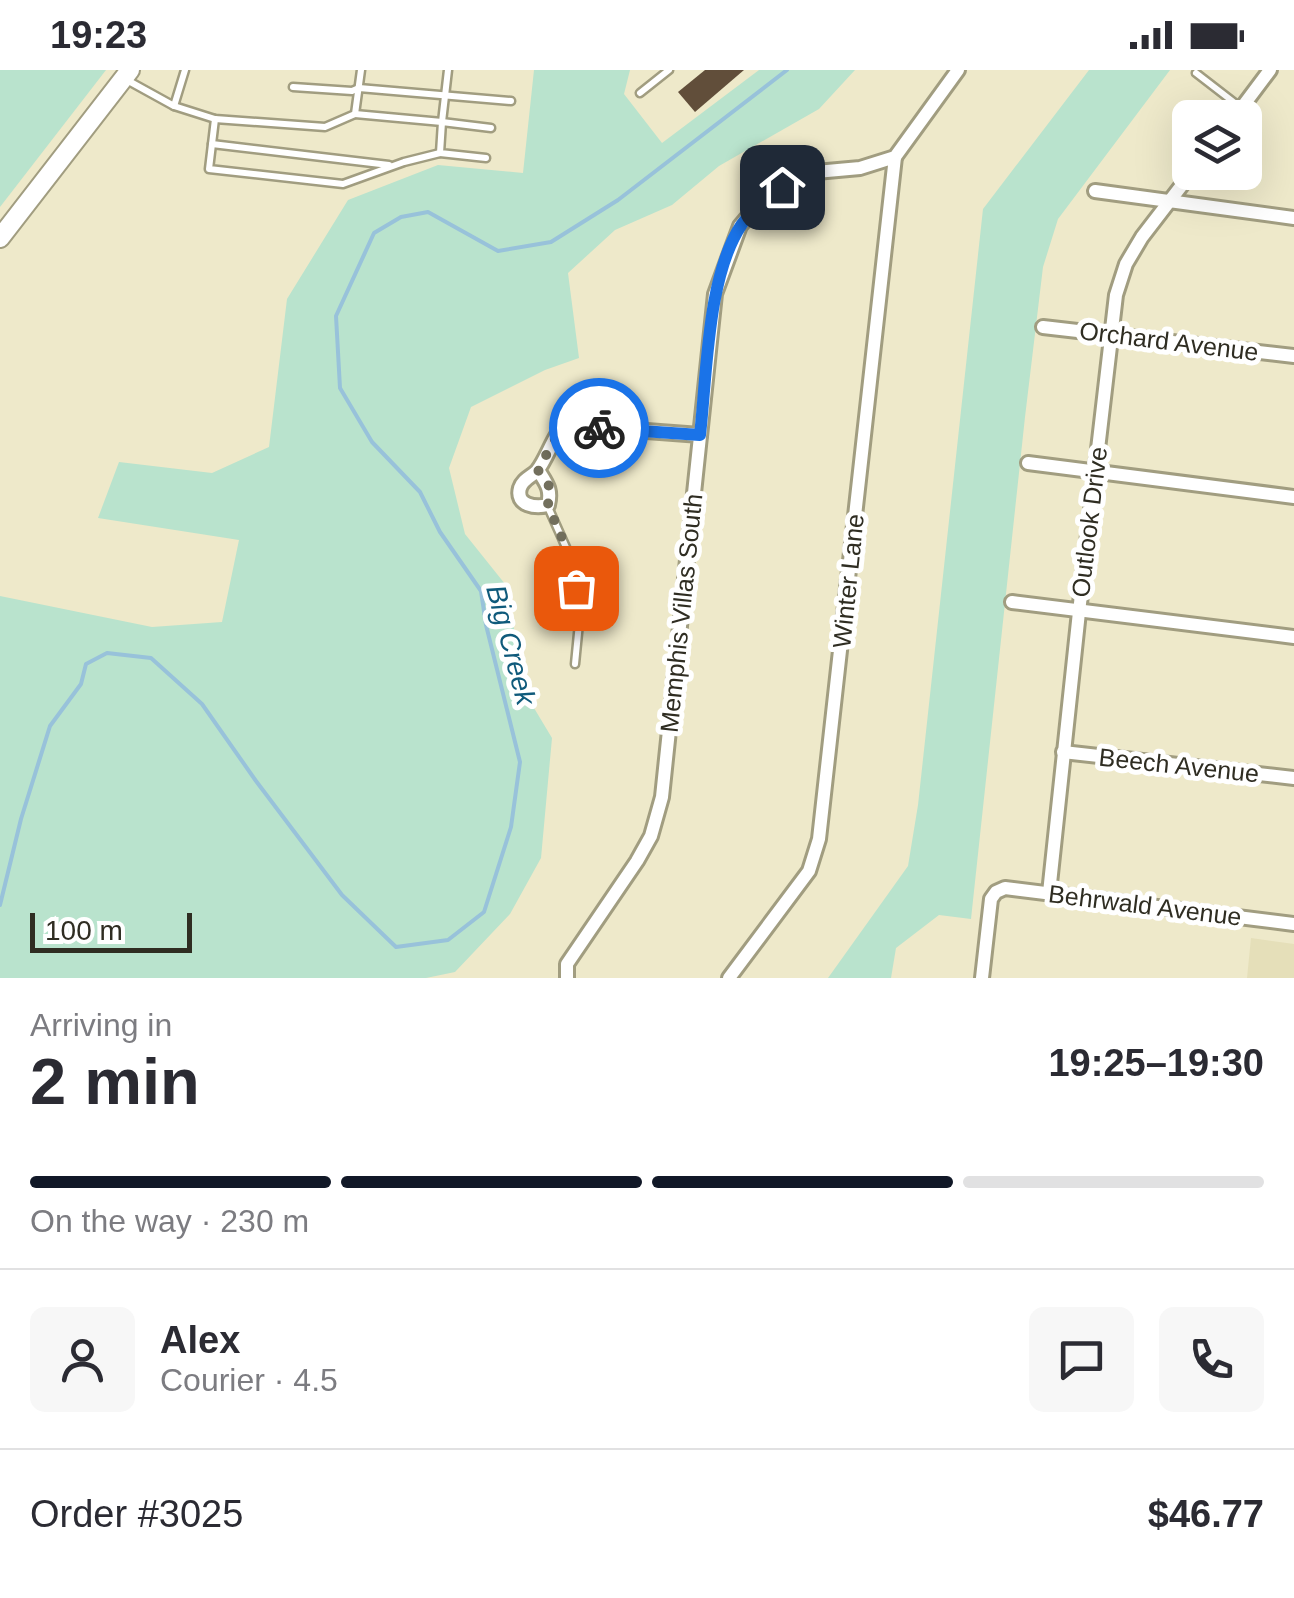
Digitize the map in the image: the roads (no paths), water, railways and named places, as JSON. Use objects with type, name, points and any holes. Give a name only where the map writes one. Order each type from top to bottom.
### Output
[{"type":"main road","points":[[0,238],[127,74]]},
{"type":"street","points":[[895,157],[958,70]]},
{"type":"street","points":[[1247,100],[1270,70]]},
{"type":"street","name":"Memphis Villas South","points":[[567,978],[567,964],[651,836],[662,797],[715,294],[740,226],[757,206],[782,187],[816,172],[860,168],[895,157]]},
{"type":"street","name":"Winter Lane","points":[[729,978],[809,871],[820,839],[895,157]]},
{"type":"street","name":"Outlook Drive","points":[[1049,893],[1116,295],[1126,264],[1178,190]]},
{"type":"street","points":[[1095,192],[1294,218]]},
{"type":"street","name":"Orchard Avenue","points":[[1043,326],[1294,356]]},
{"type":"street","points":[[538,470],[549,486],[548,506],[533,506],[520,499],[521,485],[538,470],[557,435],[580,426],[700,435]]},
{"type":"street","points":[[1028,464],[1294,497]]},
{"type":"street","points":[[1012,602],[1294,637]]},
{"type":"street","name":"Beech Avenue","points":[[1064,752],[1294,778]]},
{"type":"street","name":"Behrwald Avenue","points":[[982,978],[991,899],[1005,888],[1294,924]]},
{"type":"lane","points":[[174,106],[185,70]]},
{"type":"lane","points":[[355,114],[361,70]]},
{"type":"lane","points":[[440,153],[448,70]]},
{"type":"lane","points":[[640,93],[670,70]]},
{"type":"lane","points":[[1196,73],[1225,100]]},
{"type":"lane","points":[[127,74],[174,106],[214,118],[324,127],[355,114],[491,128]]},
{"type":"lane","points":[[294,87],[352,91],[359,88],[510,101]]},
{"type":"lane","points":[[214,118],[209,169],[343,184],[440,153],[486,158]]},
{"type":"lane","points":[[212,144],[393,166]]},
{"type":"lane","points":[[548,506],[573,563],[580,613],[574,664]]},
{"type":"waterway","name":"Big Creek","points":[[0,905],[50,726],[81,684],[86,664],[107,653],[151,658],[202,704],[342,895],[396,947],[448,940],[484,912],[511,827],[520,762],[481,591],[440,532],[420,492],[372,442],[340,388],[336,316],[374,233],[401,217],[428,212],[498,251],[551,242],[618,200],[787,70]]}]
